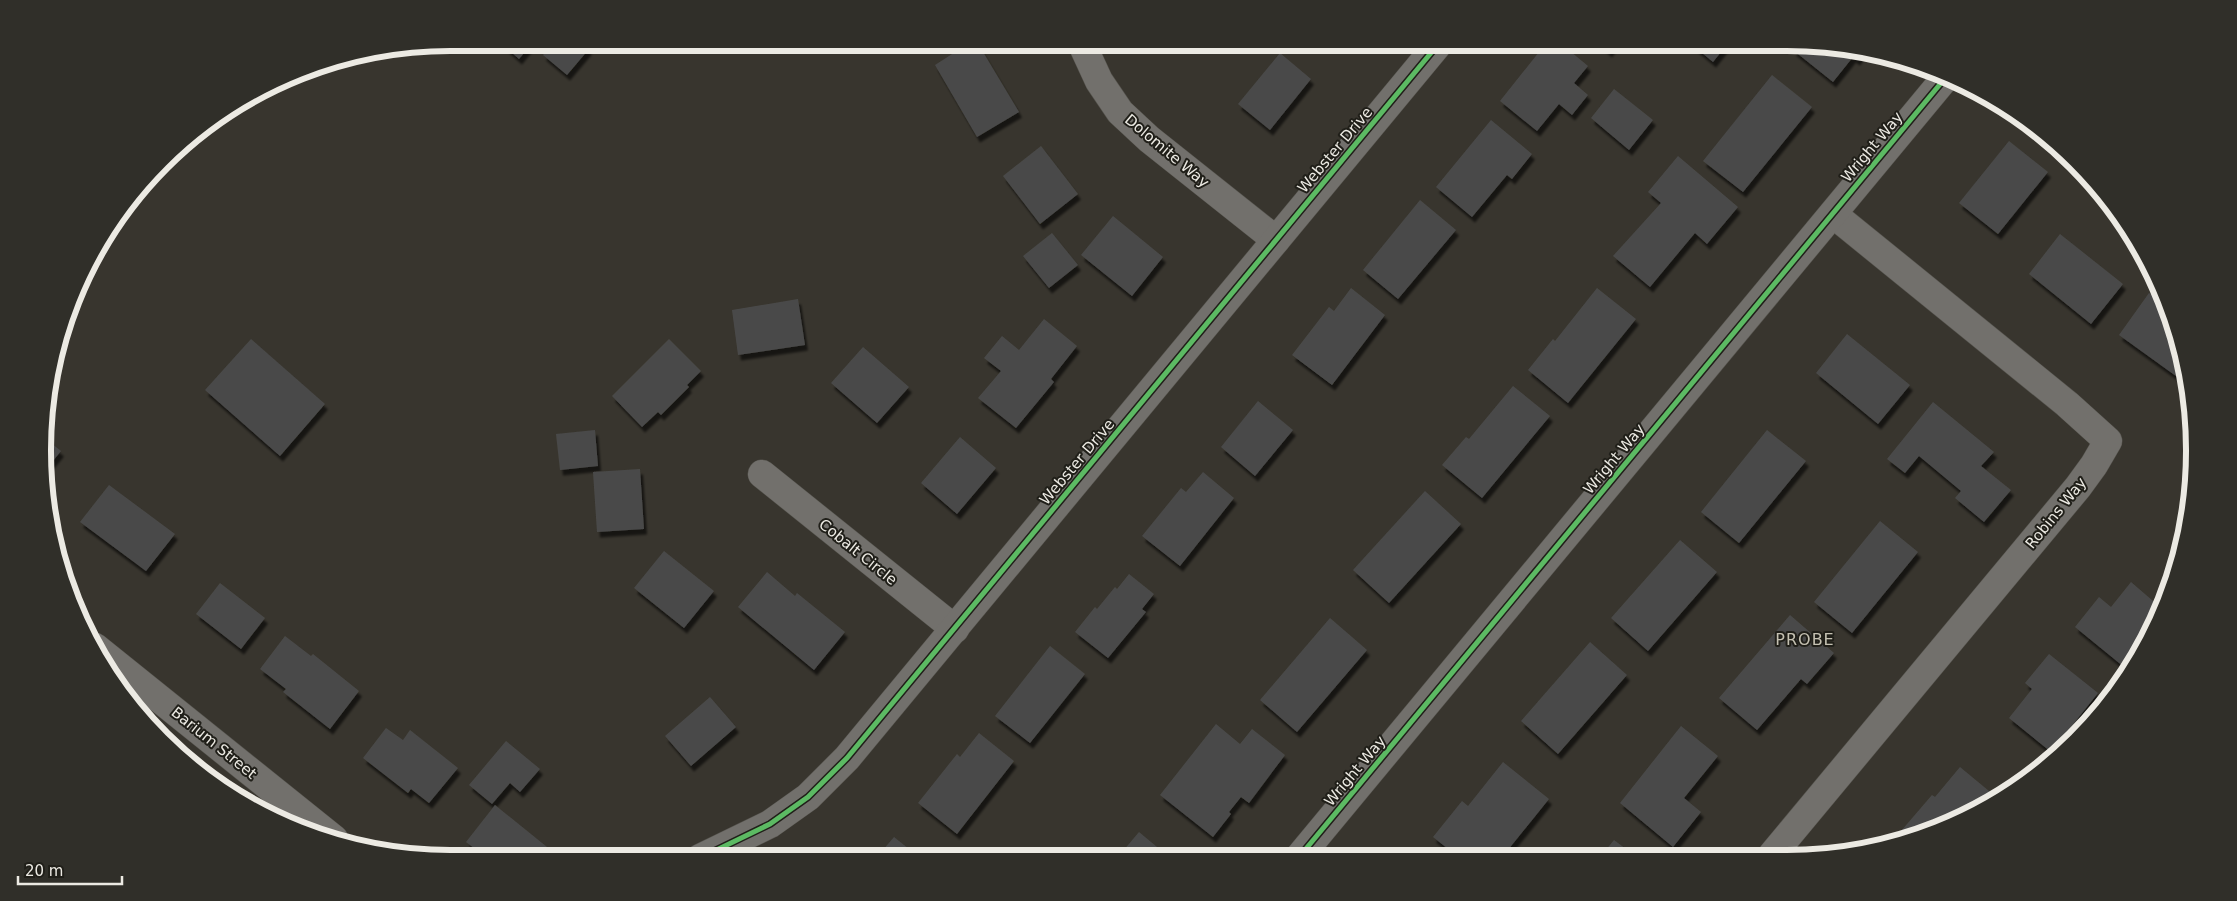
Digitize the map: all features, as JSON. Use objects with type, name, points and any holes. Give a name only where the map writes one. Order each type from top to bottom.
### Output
[{"type":"street","name":"Dolomite Way","points":[[1085,51],[1099,80],[1120,112],[1148,140],[1276,240]]},
{"type":"street","name":"Webster Drive","points":[[722,850],[770,824],[808,797],[847,758],[1433,51]]},
{"type":"street","name":"Wright Way","points":[[1305,850],[1941,83]]},
{"type":"street","name":"Robins Way","points":[[1776,850],[2078,487],[2108,441],[2067,404],[1833,214]]},
{"type":"street","name":"Cobalt Circle","points":[[762,474],[955,629]]},
{"type":"street","name":"Barium Street","points":[[113,662],[321,829]]},
{"type":"building","points":[[510,51],[526,51],[519,59]]},
{"type":"building","points":[[546,51],[587,51],[567,75],[543,55]]},
{"type":"building","points":[[957,51],[982,51],[1019,112],[977,137],[935,65]]},
{"type":"building","points":[[1540,51],[1570,51],[1588,66],[1574,83],[1588,95],[1572,115],[1559,104],[1537,131],[1500,101]]},
{"type":"building","points":[[1700,51],[1722,51],[1713,62]]},
{"type":"building","points":[[1795,51],[1853,57],[1833,82]]},
{"type":"building","points":[[1280,53],[1311,79],[1270,130],[1238,104]]},
{"type":"building","points":[[1772,75],[1812,107],[1743,192],[1703,161]]},
{"type":"building","points":[[1614,89],[1653,120],[1629,150],[1591,118]]},
{"type":"building","points":[[1491,120],[1532,154],[1512,179],[1507,175],[1472,217],[1436,187]]},
{"type":"building","points":[[2009,141],[2048,172],[1998,234],[1959,203]]},
{"type":"building","points":[[1041,146],[1078,194],[1040,224],[1003,176]]},
{"type":"building","points":[[1678,156],[1738,207],[1707,244],[1695,233],[1650,287],[1613,256],[1661,203],[1648,192]]},
{"type":"building","points":[[1420,200],[1456,230],[1398,299],[1363,270]]},
{"type":"building","points":[[1113,216],[1163,257],[1132,296],[1081,255]]},
{"type":"building","points":[[1052,233],[1078,265],[1049,288],[1023,256]]},
{"type":"building","points":[[2060,234],[2123,284],[2091,324],[2029,274]]},
{"type":"building","points":[[1351,288],[1385,315],[1332,385],[1292,355],[1329,307],[1334,311]]},
{"type":"building","points":[[1597,288],[1636,319],[1568,403],[1528,370],[1553,339],[1555,341]]},
{"type":"building","points":[[2149,293],[2154,297],[2165,322],[2179,378],[2119,335]]},
{"type":"building","points":[[798,299],[805,345],[738,355],[732,310]]},
{"type":"building","points":[[1044,319],[1077,346],[1051,379],[1054,382],[1016,428],[978,398],[1001,371],[984,358],[1002,336],[1019,350]]},
{"type":"building","points":[[1847,334],[1910,385],[1878,424],[1816,373]]},
{"type":"building","points":[[251,339],[325,404],[280,456],[205,390]]},
{"type":"building","points":[[669,339],[701,371],[687,385],[689,387],[661,415],[658,412],[642,427],[612,396]]},
{"type":"building","points":[[863,347],[909,387],[877,423],[831,383]]},
{"type":"building","points":[[1513,386],[1550,416],[1482,498],[1442,465],[1466,437],[1469,439]]},
{"type":"building","points":[[1258,401],[1293,430],[1255,476],[1221,447]]},
{"type":"building","points":[[1933,402],[1994,452],[1981,466],[2011,490],[1984,522],[1955,498],[1961,491],[1919,456],[1905,473],[1887,459]]},
{"type":"building","points":[[595,430],[598,466],[560,470],[556,434]]},
{"type":"building","points":[[1767,430],[1806,461],[1739,543],[1701,512]]},
{"type":"building","points":[[960,437],[996,468],[957,514],[921,483]]},
{"type":"building","points":[[51,443],[61,451],[51,463]]},
{"type":"building","points":[[640,469],[644,529],[597,532],[593,472]]},
{"type":"building","points":[[1203,472],[1234,498],[1180,566],[1142,536],[1181,488],[1186,492]]},
{"type":"building","points":[[109,485],[175,534],[146,571],[80,522]]},
{"type":"building","points":[[1425,491],[1461,524],[1389,603],[1353,570]]},
{"type":"building","points":[[1880,521],[1918,552],[1852,633],[1814,602]]},
{"type":"building","points":[[1680,540],[1717,572],[1648,651],[1611,618]]},
{"type":"building","points":[[664,551],[714,591],[684,628],[634,588]]},
{"type":"building","points":[[767,572],[795,596],[797,593],[845,632],[814,670],[738,607]]},
{"type":"building","points":[[1129,574],[1154,594],[1142,609],[1146,612],[1108,658],[1075,632],[1095,607],[1097,609],[1115,587],[1117,589]]},
{"type":"building","points":[[2131,582],[2155,603],[2145,627],[2122,665],[2075,627],[2099,597],[2111,607]]},
{"type":"building","points":[[220,583],[265,618],[241,649],[196,614]]},
{"type":"building","points":[[1790,615],[1834,653],[1807,684],[1801,679],[1757,730],[1719,698]]},
{"type":"building","points":[[1330,618],[1367,650],[1297,732],[1260,700]]},
{"type":"building","points":[[285,636],[311,656],[313,654],[359,691],[330,729],[283,692],[286,689],[260,669]]},
{"type":"building","points":[[1590,642],[1627,675],[1558,754],[1521,721]]},
{"type":"building","points":[[1050,646],[1085,674],[1030,743],[995,716]]},
{"type":"building","points":[[2049,654],[2098,693],[2050,751],[2009,718],[2032,689],[2025,683]]},
{"type":"building","points":[[710,697],[736,727],[691,766],[665,736]]},
{"type":"building","points":[[1216,724],[1240,744],[1252,729],[1285,755],[1249,803],[1241,797],[1229,812],[1231,814],[1213,837],[1160,795]]},
{"type":"building","points":[[1681,726],[1718,756],[1684,798],[1701,812],[1673,847],[1620,803]]},
{"type":"building","points":[[386,728],[403,740],[410,730],[458,768],[429,803],[411,789],[408,793],[363,758]]},
{"type":"building","points":[[979,733],[1014,761],[957,834],[918,803],[957,754],[960,757]]},
{"type":"building","points":[[506,741],[540,769],[520,792],[510,783],[492,804],[469,785]]},
{"type":"building","points":[[1503,762],[1549,799],[1508,850],[1449,850],[1433,837],[1462,801],[1468,806]]},
{"type":"building","points":[[1960,767],[1991,793],[1963,809],[1915,829],[1899,834],[1932,795],[1935,797]]},
{"type":"building","points":[[495,805],[547,847],[545,850],[476,850],[466,842]]},
{"type":"building","points":[[1139,832],[1161,850],[1124,850]]},
{"type":"building","points":[[894,837],[910,850],[883,850]]},
{"type":"building","points":[[1614,840],[1627,850],[1606,850]]},
{"type":"cycle path","points":[[716,850],[770,824],[808,797],[847,758],[1433,51]]},
{"type":"cycle path","points":[[1305,850],[1941,83]]},
{"type":"district","name":"PROBE","points":[[1805,639]]}]
